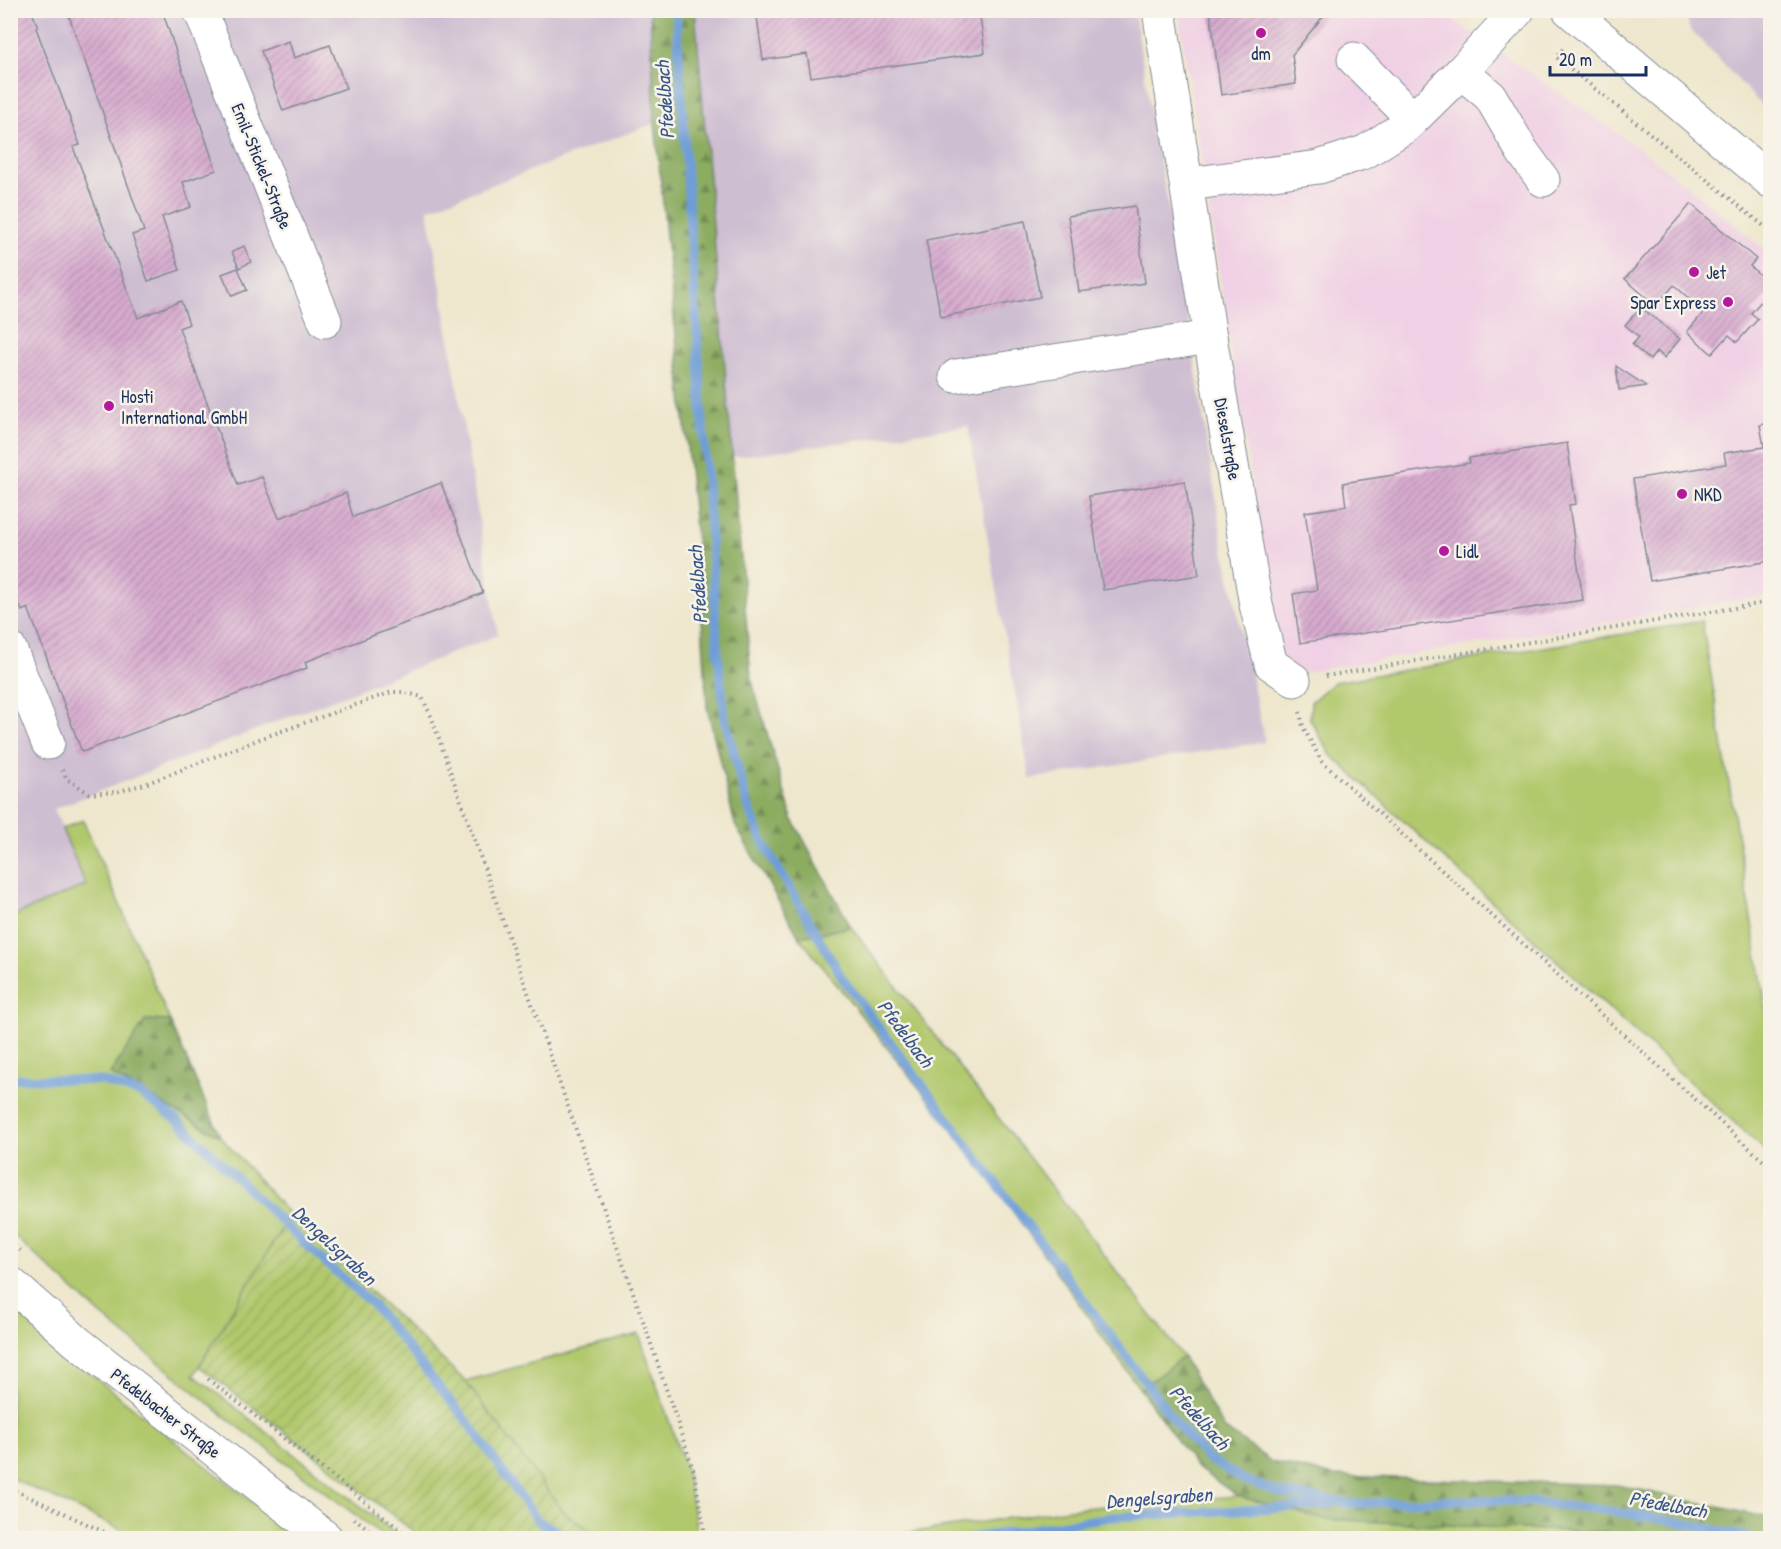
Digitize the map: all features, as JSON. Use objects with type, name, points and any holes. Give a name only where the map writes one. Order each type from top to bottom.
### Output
[{"type":"street","name":"Emil-Stickel-Straße","points":[[200,10],[325,321]]},
{"type":"street","name":"Dieselstraße","points":[[1159,10],[1188,184],[1210,337],[1256,605],[1271,664],[1294,680]]},
{"type":"street","points":[[1188,184],[1318,167],[1365,152],[1406,126],[1461,72],[1518,10]]},
{"type":"street","points":[[1569,10],[1770,181]]},
{"type":"street","points":[[1354,59],[1413,119]]},
{"type":"street","points":[[1461,72],[1490,96],[1522,151],[1543,180]]},
{"type":"street","points":[[956,376],[1210,337]]},
{"type":"street","points":[[10,649],[48,743]]},
{"type":"street","name":"Pfedelbacher Straße","points":[[10,1283],[77,1342],[326,1539]]},
{"type":"path","points":[[1556,57],[1770,231]]},
{"type":"path","points":[[1770,602],[1339,675],[1294,680],[1304,726],[1322,762],[1770,1167]]},
{"type":"path","points":[[48,743],[67,779],[90,794],[116,792],[145,784],[265,737],[393,692],[404,692],[422,697],[431,716],[693,1469],[704,1526],[704,1539]]},
{"type":"path","points":[[208,1379],[411,1539]]},
{"type":"path","points":[[10,1488],[117,1539]]},
{"type":"shaded area","points":[[11,11],[650,11],[655,123],[428,209],[498,635],[54,809],[87,885],[11,917]]},
{"type":"shaded area","points":[[695,11],[1134,11],[1182,280],[1223,545],[1265,742],[1030,779],[968,426],[731,457]]},
{"type":"shaded area","points":[[1178,11],[1441,11],[1650,156],[1770,254],[1770,595],[1300,673],[1279,655]]},
{"type":"shaded area","points":[[1686,11],[1770,11],[1770,114],[1689,28]]},
{"type":"green space","points":[[650,11],[695,11],[751,678],[792,818],[851,927],[799,937],[735,825],[707,707],[699,569],[655,123]]},
{"type":"green space","points":[[1702,621],[1770,1032],[1770,1155],[1331,755],[1310,719],[1311,702],[1334,682]]},
{"type":"green space","points":[[83,820],[170,1021],[146,1020],[110,1074],[220,1136],[290,1215],[194,1375],[401,1538],[386,1538],[224,1416],[100,1314],[11,1233],[11,917],[86,885],[62,829]]},
{"type":"green space","points":[[851,927],[1183,1357],[1140,1389],[974,1157],[799,937]]},
{"type":"green space","points":[[146,1020],[170,1021],[220,1136],[110,1074]]},
{"type":"green space","points":[[290,1215],[465,1381],[565,1514],[602,1538],[422,1538],[199,1366]]},
{"type":"green space","points":[[11,1306],[62,1351],[297,1538],[139,1538],[11,1478]]},
{"type":"green space","points":[[639,1334],[686,1470],[698,1538],[602,1538],[565,1514],[465,1381]]},
{"type":"green space","points":[[1183,1357],[1224,1428],[1272,1462],[1334,1476],[1617,1485],[1770,1518],[1770,1538],[1634,1538],[1609,1533],[1322,1519],[1238,1496],[1197,1468],[1140,1389]]},
{"type":"green space","points":[[1238,1496],[1322,1519],[1609,1533],[1634,1538],[875,1538],[1069,1509]]},
{"type":"building","name":"Hosti International GmbH","points":[[10,10],[31,10],[80,145],[73,147],[138,318],[181,301],[189,324],[179,328],[238,485],[262,477],[279,518],[346,493],[353,517],[441,483],[483,593],[305,662],[307,668],[82,752],[28,608],[22,611],[10,580]]},
{"type":"building","points":[[67,10],[162,10],[216,170],[183,182],[191,207],[162,217],[180,270],[148,281],[132,235],[144,231]]},
{"type":"building","points":[[756,10],[979,10],[985,53],[811,77],[807,54],[763,60]]},
{"type":"building","name":"dm","points":[[1210,10],[1328,10],[1292,55],[1296,84],[1221,95]]},
{"type":"building","points":[[289,41],[294,58],[330,45],[346,88],[283,111],[261,51]]},
{"type":"building","name":"Jet","points":[[1691,204],[1756,259],[1750,266],[1770,284],[1770,291],[1751,313],[1758,319],[1737,342],[1729,335],[1712,354],[1687,332],[1704,312],[1674,285],[1656,306],[1625,279]]},
{"type":"building","points":[[1135,206],[1145,283],[1079,292],[1068,216]]},
{"type":"building","points":[[1025,221],[1040,297],[941,317],[926,240]]},
{"type":"building","points":[[244,246],[251,262],[239,268],[232,252]]},
{"type":"building","points":[[238,268],[247,290],[232,296],[222,274]]},
{"type":"building","points":[[1641,307],[1680,339],[1664,358],[1657,351],[1650,360],[1632,345],[1639,337],[1625,325]]},
{"type":"building","points":[[1616,366],[1646,386],[1619,390]]},
{"type":"building","points":[[1770,423],[1770,561],[1650,581],[1633,479],[1726,464],[1724,453],[1764,447],[1760,425]]},
{"type":"building","name":"Lidl","points":[[1567,443],[1576,504],[1569,505],[1583,600],[1300,643],[1293,594],[1317,590],[1305,512],[1346,506],[1343,483],[1470,463],[1469,458]]},
{"type":"building","points":[[1185,481],[1199,575],[1103,590],[1089,496]]},
{"type":"waterway","name":"Pfedelbach","points":[[676,10],[718,653],[725,719],[746,800],[765,846],[843,979],[1177,1424],[1208,1459],[1242,1479],[1280,1493],[1352,1504],[1452,1500],[1522,1501],[1674,1521],[1752,1538]]},
{"type":"waterway","name":"Dengelsgraben","points":[[10,1078],[102,1081],[139,1093],[176,1119],[309,1248],[373,1305],[470,1425],[537,1520],[570,1538]]},
{"type":"waterway","name":"Dengelsgraben","points":[[970,1538],[1111,1517],[1329,1505]]},
{"type":"place","name":"dm","points":[[1261,33]]},
{"type":"place","name":"Jet","points":[[1694,272]]},
{"type":"place","name":"Spar Express","points":[[1728,302]]},
{"type":"place","name":"Hosti International GmbH","points":[[109,406]]},
{"type":"place","name":"NKD","points":[[1682,494]]},
{"type":"place","name":"Lidl","points":[[1444,551]]}]
